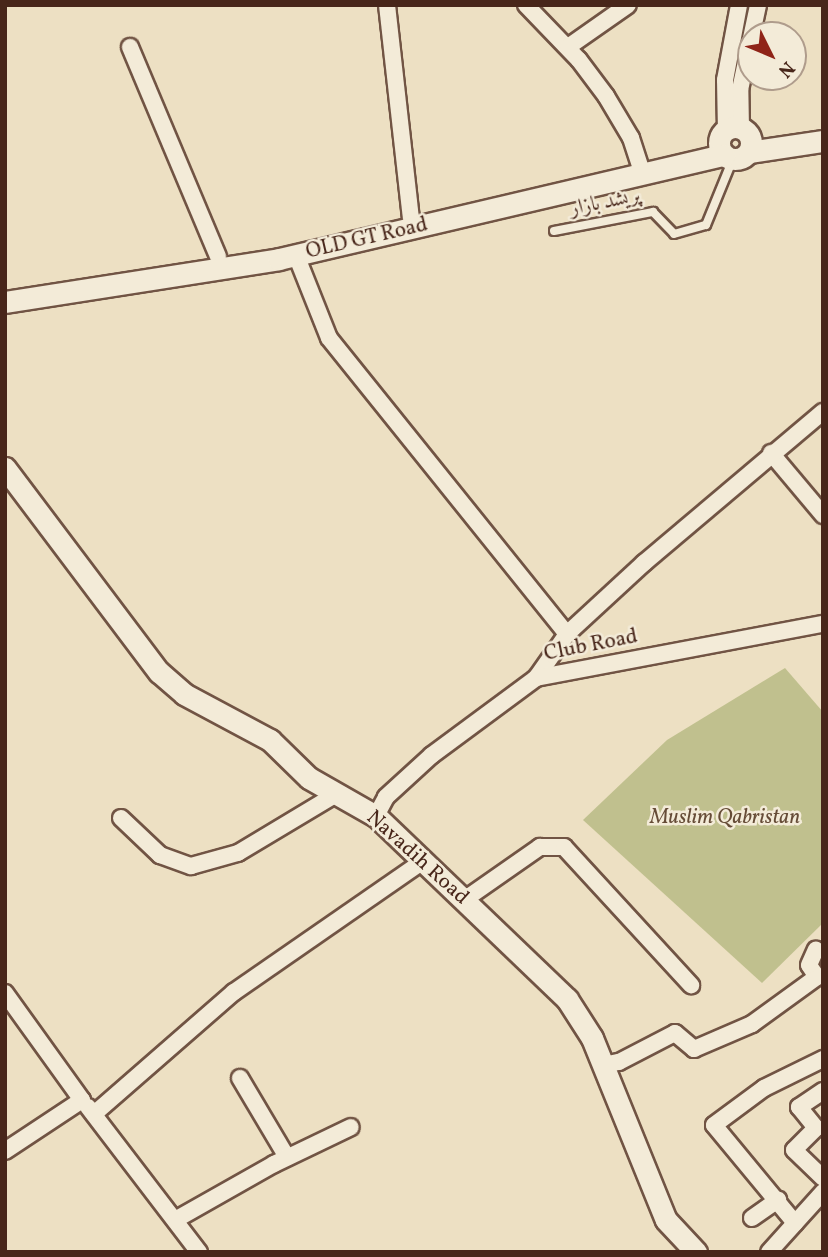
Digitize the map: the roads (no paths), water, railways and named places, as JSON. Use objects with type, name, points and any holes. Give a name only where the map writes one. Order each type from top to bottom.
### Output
[{"type":"main road","points":[[735,144],[823,126]]},
{"type":"main road","name":"OLD GT Road","points":[[5,302],[296,255],[642,170],[735,144],[823,141]]},
{"type":"main road","name":"OLD GT Road","points":[[5,291],[218,256],[642,170]]},
{"type":"main road","name":"Navadih Road","points":[[5,468],[159,672],[184,694],[270,740],[309,778],[376,816],[567,999],[593,1038],[666,1220],[696,1252]]},
{"type":"street","points":[[387,5],[411,218]]},
{"type":"street","points":[[526,5],[568,47],[606,96],[642,170]]},
{"type":"street","points":[[568,47],[628,5]]},
{"type":"street","points":[[735,144],[725,80],[739,5]]},
{"type":"street","points":[[735,144],[740,90],[758,5]]},
{"type":"street","points":[[130,47],[218,256]]},
{"type":"street","points":[[296,255],[329,338],[567,634]]},
{"type":"street","points":[[536,678],[567,634],[771,453],[823,412]]},
{"type":"street","points":[[771,453],[823,515]]},
{"type":"street","name":"Club Road","points":[[376,816],[386,797],[432,755],[536,678],[823,624]]},
{"type":"street","points":[[121,818],[160,855],[191,866],[238,853],[335,794]]},
{"type":"street","points":[[464,900],[540,847],[565,847],[691,985]]},
{"type":"street","points":[[94,1114],[234,992],[423,862]]},
{"type":"street","points":[[603,1065],[619,1062],[675,1033],[694,1049],[752,1024],[817,977],[808,965],[816,949]]},
{"type":"street","points":[[5,993],[82,1100],[199,1252]]},
{"type":"street","points":[[795,1223],[714,1125],[764,1088],[822,1062]]},
{"type":"street","points":[[240,1077],[287,1157]]},
{"type":"street","points":[[823,1091],[799,1107],[816,1128],[794,1150],[823,1178]]},
{"type":"street","points":[[5,1151],[82,1100]]},
{"type":"street","points":[[174,1220],[287,1157],[351,1127]]},
{"type":"street","points":[[769,1252],[823,1192]]},
{"type":"street","points":[[752,1218],[778,1200]]},
{"type":"lane","name":"پریشد بازار","points":[[554,231],[653,212],[674,234],[706,225],[735,144]]},
{"type":"park label","name":"Muslim Qabristan","points":[[725,818]]}]
